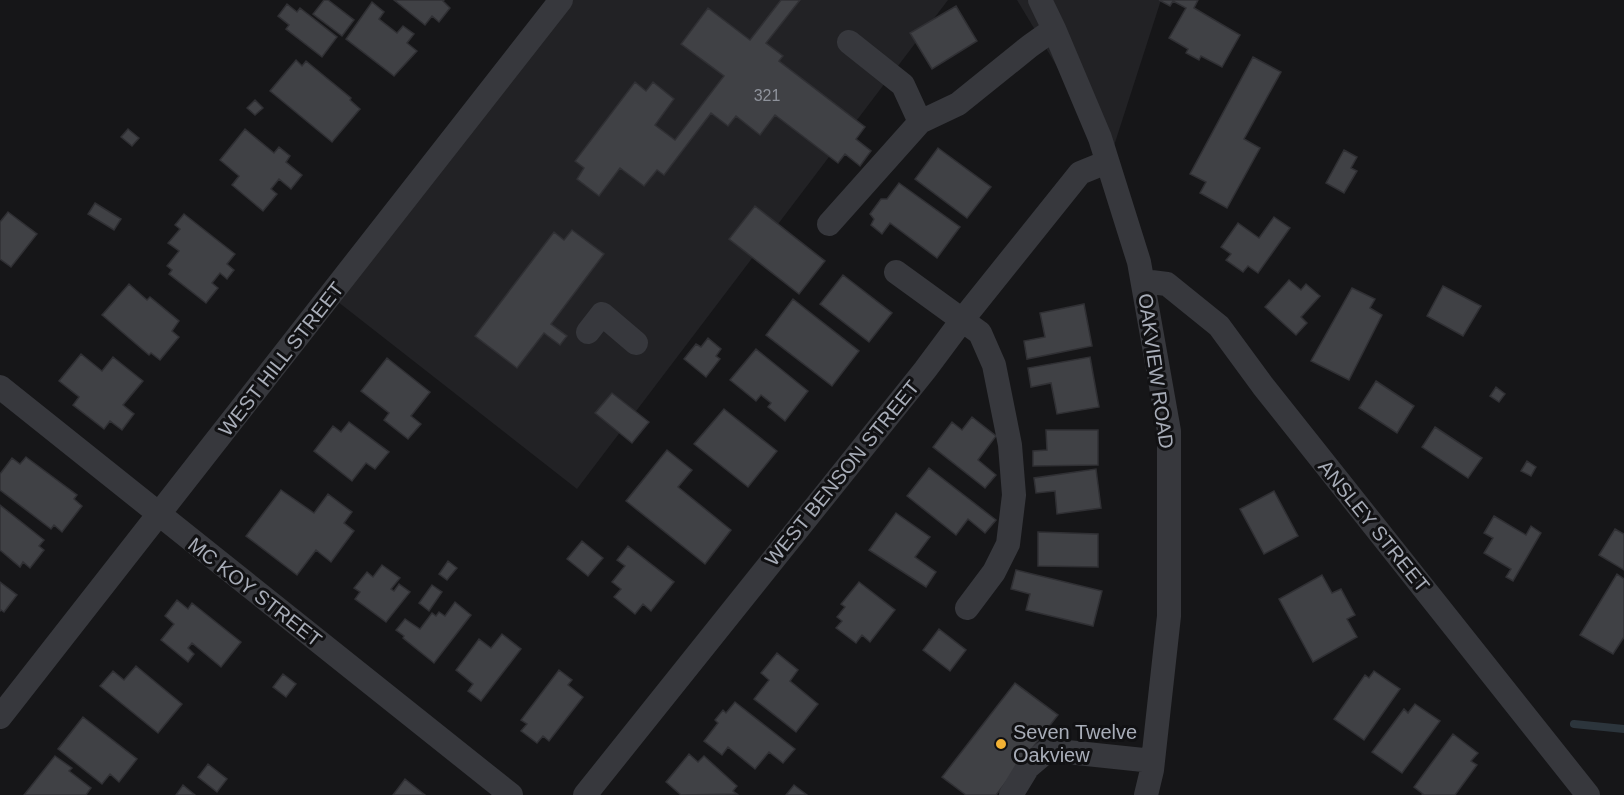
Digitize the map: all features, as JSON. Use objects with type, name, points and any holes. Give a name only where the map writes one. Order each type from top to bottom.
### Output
[{"type":"street","name":"WEST HILL STREET","points":[[0,717],[561,0]]},
{"type":"street","name":"OAKVIEW ROAD","points":[[1040,0],[1101,138],[1143,281],[1169,431],[1169,616],[1153,761],[1146,795]]},
{"type":"street","points":[[830,224],[920,122],[958,104],[1030,45],[1054,29]]},
{"type":"street","points":[[849,42],[903,85],[920,122]]},
{"type":"street","name":"WEST BENSON STREET","points":[[585,795],[1080,173],[1107,162]]},
{"type":"street","points":[[896,272],[980,333],[994,365],[1010,445],[1014,495],[1008,544],[994,572],[967,608]]},
{"type":"street","name":"ANSLEY STREET","points":[[1143,281],[1167,284],[1219,327],[1263,387],[1588,795]]},
{"type":"street","points":[[588,332],[602,314],[636,343]]},
{"type":"street","name":"MC KOY STREET","points":[[0,387],[511,795]]},
{"type":"street","points":[[1011,795],[1028,767],[1048,750],[1153,761]]},
{"type":"shaded area","points":[[566,0],[948,0],[577,489],[333,298]]},
{"type":"shaded area","points":[[1017,0],[1161,0],[1111,155],[1100,138]]},
{"type":"building","points":[[324,0],[328,0],[354,20],[342,36],[313,14]]},
{"type":"building","points":[[394,0],[444,0],[450,8],[439,22],[432,16],[425,25]]},
{"type":"building","points":[[781,0],[800,0],[766,43],[783,56],[779,61],[865,127],[856,139],[871,151],[860,166],[845,154],[838,163],[775,115],[760,135],[736,116],[728,126],[711,113],[664,175],[657,170],[644,186],[620,168],[599,196],[577,179],[584,168],[575,161],[635,82],[646,91],[653,82],[674,99],[655,125],[675,140],[724,76],[681,44],[708,8],[750,40]]},
{"type":"building","points":[[1159,0],[1198,0],[1194,8],[1240,35],[1222,67],[1201,56],[1199,60],[1186,53],[1188,49],[1169,38],[1186,8],[1173,1],[1170,6]]},
{"type":"building","points":[[372,2],[384,12],[379,19],[397,33],[403,26],[414,34],[407,43],[417,51],[394,76],[346,39]]},
{"type":"building","points":[[287,4],[297,12],[300,8],[337,37],[322,57],[286,29],[289,25],[278,16]]},
{"type":"building","points":[[956,6],[977,41],[932,69],[910,33]]},
{"type":"building","points":[[1253,57],[1281,72],[1244,139],[1260,148],[1227,208],[1200,193],[1206,182],[1190,174]]},
{"type":"building","points":[[296,60],[302,66],[306,61],[351,98],[350,100],[360,109],[332,142],[270,91]]},
{"type":"building","points":[[255,100],[263,108],[255,115],[247,108]]},
{"type":"building","points":[[128,129],[139,138],[132,146],[121,137]]},
{"type":"building","points":[[245,129],[274,153],[279,147],[290,156],[286,162],[302,175],[291,189],[279,179],[271,189],[277,194],[263,211],[232,185],[239,176],[220,160]]},
{"type":"building","points":[[938,148],[991,187],[967,218],[915,179]]},
{"type":"building","points":[[1344,150],[1357,157],[1351,168],[1357,171],[1344,193],[1326,183]]},
{"type":"building","points":[[899,183],[960,227],[937,258],[890,223],[882,234],[871,225],[874,219],[870,214],[881,199],[887,199]]},
{"type":"building","points":[[95,203],[121,219],[114,230],[88,214]]},
{"type":"building","points":[[755,206],[825,261],[799,294],[729,239]]},
{"type":"building","points":[[8,212],[37,234],[11,267],[0,259],[0,222]]},
{"type":"building","points":[[184,214],[235,254],[227,264],[234,270],[227,279],[220,273],[212,283],[218,288],[206,303],[169,274],[172,270],[167,266],[179,251],[168,243],[180,229],[175,225]]},
{"type":"building","points":[[1274,217],[1290,228],[1258,273],[1248,266],[1243,272],[1226,260],[1231,254],[1221,247],[1238,223],[1259,238]]},
{"type":"building","points":[[572,230],[604,254],[551,324],[567,336],[560,345],[544,333],[517,368],[475,336],[554,232],[564,240]]},
{"type":"building","points":[[843,275],[892,313],[869,342],[820,304]]},
{"type":"building","points":[[1289,280],[1301,290],[1306,284],[1320,296],[1301,317],[1307,323],[1296,335],[1265,307]]},
{"type":"building","points":[[129,284],[147,300],[150,297],[179,321],[172,331],[179,337],[160,360],[151,353],[149,355],[102,315]]},
{"type":"building","points":[[1443,286],[1481,306],[1463,336],[1427,316]]},
{"type":"building","points":[[1352,288],[1375,299],[1370,308],[1382,315],[1349,380],[1311,361]]},
{"type":"building","points":[[793,299],[859,351],[832,386],[766,335]]},
{"type":"building","points":[[1084,304],[1092,346],[1027,359],[1024,341],[1045,337],[1040,313]]},
{"type":"building","points":[[708,338],[721,349],[716,356],[720,359],[706,377],[684,359],[696,344],[701,347]]},
{"type":"building","points":[[756,349],[808,391],[785,421],[768,407],[771,403],[761,395],[756,401],[730,380]]},
{"type":"building","points":[[81,354],[102,371],[113,357],[143,381],[123,405],[134,414],[122,430],[110,421],[104,429],[73,405],[79,397],[59,381]]},
{"type":"building","points":[[1090,357],[1099,407],[1057,414],[1051,383],[1031,387],[1028,368]]},
{"type":"building","points":[[387,358],[430,392],[411,416],[421,424],[408,439],[384,420],[389,413],[361,391]]},
{"type":"building","points":[[1376,381],[1414,406],[1397,433],[1359,408]]},
{"type":"building","points":[[1496,387],[1505,394],[1499,402],[1490,396]]},
{"type":"building","points":[[612,393],[649,422],[632,443],[595,413]]},
{"type":"building","points":[[724,409],[777,451],[748,487],[694,444]]},
{"type":"building","points":[[972,417],[996,436],[978,460],[996,475],[985,488],[933,447],[952,422],[962,430]]},
{"type":"building","points":[[349,422],[389,452],[375,469],[366,463],[352,481],[314,451],[333,426],[341,432]]},
{"type":"building","points":[[1435,427],[1482,458],[1468,478],[1422,447]]},
{"type":"building","points":[[1046,430],[1098,430],[1098,465],[1033,466],[1033,451],[1047,450]]},
{"type":"building","points":[[667,450],[692,470],[678,487],[731,530],[705,564],[626,501]]},
{"type":"building","points":[[26,457],[77,495],[74,499],[82,506],[62,532],[54,525],[51,529],[0,490],[0,474],[12,458],[20,464]]},
{"type":"building","points":[[1527,461],[1536,467],[1531,476],[1521,471]]},
{"type":"building","points":[[929,468],[996,520],[985,533],[968,519],[956,535],[907,496]]},
{"type":"building","points":[[1096,469],[1101,508],[1057,514],[1055,491],[1036,493],[1034,478]]},
{"type":"building","points":[[281,490],[314,513],[328,494],[352,512],[344,523],[354,531],[331,562],[316,550],[297,575],[246,536]]},
{"type":"building","points":[[1274,491],[1298,536],[1264,554],[1240,509]]},
{"type":"building","points":[[0,505],[44,540],[39,546],[44,550],[30,568],[23,562],[20,567],[0,550]]},
{"type":"building","points":[[896,513],[930,537],[915,557],[936,572],[926,587],[869,550]]},
{"type":"building","points":[[1494,516],[1526,535],[1531,526],[1541,533],[1513,581],[1506,577],[1511,569],[1484,553],[1493,538],[1484,533]]},
{"type":"building","points":[[1615,529],[1624,534],[1624,570],[1599,555]]},
{"type":"building","points":[[1038,532],[1098,534],[1098,567],[1038,566]]},
{"type":"building","points":[[582,541],[603,558],[588,576],[567,559]]},
{"type":"building","points":[[628,546],[674,582],[651,611],[643,604],[635,614],[614,597],[621,589],[612,582],[625,566],[617,560]]},
{"type":"building","points":[[448,561],[457,568],[447,580],[439,574]]},
{"type":"building","points":[[382,565],[400,578],[391,589],[394,591],[399,584],[410,592],[386,622],[355,599],[360,592],[354,588],[367,572],[373,577]]},
{"type":"building","points":[[1016,570],[1102,591],[1093,626],[1026,610],[1030,594],[1011,589]]},
{"type":"building","points":[[1617,574],[1624,579],[1624,637],[1613,654],[1580,635]]},
{"type":"building","points":[[1322,575],[1332,593],[1341,589],[1355,615],[1347,619],[1357,637],[1313,662],[1279,599]]},
{"type":"building","points":[[0,582],[17,595],[4,612],[0,611]]},
{"type":"building","points":[[859,582],[895,610],[870,642],[862,635],[856,643],[836,628],[842,621],[837,617],[845,607],[841,604]]},
{"type":"building","points":[[432,585],[442,592],[429,611],[419,603]]},
{"type":"building","points":[[177,600],[188,609],[192,603],[241,642],[221,667],[192,643],[188,648],[194,654],[188,662],[161,640],[174,624],[165,616]]},
{"type":"building","points":[[455,602],[471,615],[434,663],[396,630],[405,619],[420,629],[432,613],[436,616],[439,612],[445,616]]},
{"type":"building","points":[[939,629],[966,650],[950,671],[923,650]]},
{"type":"building","points":[[502,634],[521,649],[481,701],[468,691],[473,684],[456,670],[479,639],[491,648]]},
{"type":"building","points":[[777,653],[798,670],[790,681],[818,704],[796,732],[754,699],[769,680],[761,673]]},
{"type":"building","points":[[136,666],[182,704],[158,733],[100,686],[113,671],[124,680]]},
{"type":"building","points":[[559,670],[572,680],[568,685],[583,697],[549,741],[543,736],[537,743],[521,731],[527,724],[521,720]]},
{"type":"building","points":[[1374,671],[1400,689],[1364,740],[1334,719],[1365,675],[1369,678]]},
{"type":"building","points":[[283,674],[296,684],[286,697],[273,687]]},
{"type":"building","name":"Seven Twelve Oakview","points":[[1015,683],[1058,715],[996,795],[966,795],[942,777]]},
{"type":"building","points":[[735,702],[795,749],[783,763],[769,752],[755,769],[728,747],[722,755],[704,741],[718,723],[715,720],[723,710],[726,713]]},
{"type":"building","points":[[1415,704],[1440,721],[1402,773],[1372,752],[1404,709],[1408,713]]},
{"type":"building","points":[[83,717],[137,759],[119,782],[110,774],[102,784],[58,749]]},
{"type":"building","points":[[1453,734],[1478,753],[1471,761],[1477,765],[1455,795],[1422,795],[1414,787]]},
{"type":"building","points":[[689,754],[698,762],[704,756],[737,786],[733,791],[737,794],[681,795],[666,782]]},
{"type":"building","points":[[55,756],[72,768],[69,771],[91,788],[86,795],[24,795]]},
{"type":"building","points":[[208,764],[227,779],[217,792],[198,777]]},
{"type":"building","points":[[405,779],[425,795],[393,795]]},
{"type":"building","points":[[183,785],[195,795],[176,795]]},
{"type":"building","points":[[794,785],[807,795],[786,795]]},
{"type":"waterway","points":[[1574,724],[1624,729]]},
{"type":"place","name":"Seven Twelve Oakview","points":[[1001,744]]}]
